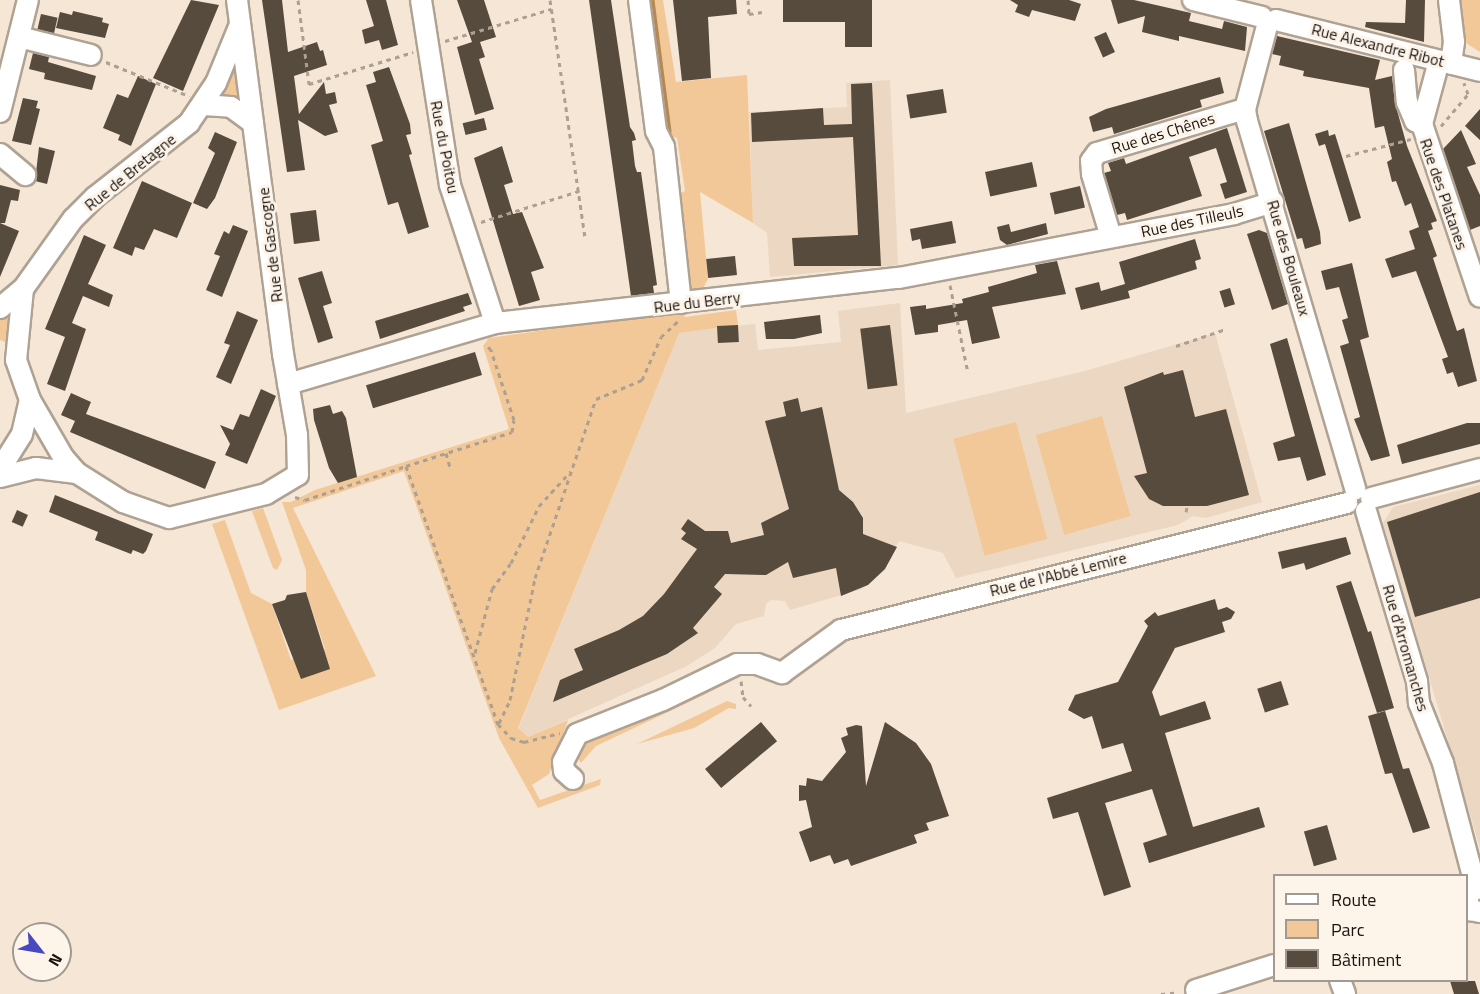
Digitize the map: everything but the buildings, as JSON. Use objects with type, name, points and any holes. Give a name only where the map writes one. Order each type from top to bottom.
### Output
[{"type":"street","points":[[1,101],[28,0]]},
{"type":"street","name":"Rue de Gascogne","points":[[237,0],[299,465],[298,475],[286,485]]},
{"type":"street","name":"Rue du Poitou","points":[[421,0],[447,174],[464,228],[488,326]]},
{"type":"street","points":[[639,0],[656,131],[664,147],[681,303]]},
{"type":"street","name":"Rue Alexandre Ribot","points":[[1193,0],[1268,21],[1480,71]]},
{"type":"street","name":"Rue des Platanes","points":[[1449,0],[1454,42],[1422,124],[1480,297]]},
{"type":"street","points":[[1245,110],[1268,21]]},
{"type":"street","name":"Rue de Bretagne","points":[[0,308],[23,289],[88,203],[175,137],[204,105],[240,24]]},
{"type":"street","points":[[19,37],[91,55]]},
{"type":"street","name":"Rue des Platanes","points":[[1404,70],[1407,102],[1415,121],[1422,124]]},
{"type":"street","points":[[204,105],[231,106],[253,123]]},
{"type":"street","name":"Rue des Bouleaux","points":[[1245,110],[1360,500]]},
{"type":"street","name":"Rue des Chênes","points":[[1111,237],[1092,174],[1091,161],[1097,153],[1245,110]]},
{"type":"street","points":[[0,154],[25,175]]},
{"type":"street","name":"Rue des Tilleuls","points":[[1111,237],[1234,214],[1272,202]]},
{"type":"street","name":"Rue du Berry","points":[[288,384],[488,326],[946,269],[1111,237]]},
{"type":"street","points":[[23,289],[16,360],[30,400],[63,457],[77,473],[123,502],[169,518],[240,502],[286,485]]},
{"type":"street","points":[[0,347],[16,360]]},
{"type":"street","points":[[0,468],[22,434],[30,400]]},
{"type":"street","points":[[0,477],[36,468],[77,473]]},
{"type":"street","name":"Rue de l'Abbé Lemire","points":[[737,664],[757,664],[782,673],[819,644],[852,627],[1480,469]]},
{"type":"street","name":"Rue d'Arromanches","points":[[1360,500],[1417,681],[1419,703],[1439,752],[1467,874]]},
{"type":"street","points":[[573,779],[564,771],[563,762],[577,734],[663,700],[737,664]]},
{"type":"street","name":"Rue d'Arromanches","points":[[1468,879],[1472,896]]},
{"type":"street","points":[[1472,896],[1470,909],[1480,912]]},
{"type":"street","points":[[1196,990],[1273,966]]},
{"type":"path","points":[[298,0],[309,84],[551,9]]},
{"type":"path","points":[[550,0],[585,238]]},
{"type":"path","points":[[748,0],[749,14],[762,12]]},
{"type":"path","points":[[91,55],[204,105]]},
{"type":"path","points":[[464,228],[579,190]]},
{"type":"path","points":[[946,269],[968,374]]},
{"type":"path","points":[[498,724],[512,690],[535,578],[596,399],[642,380],[661,337],[678,322],[681,303]]},
{"type":"path","points":[[286,485],[289,496],[305,500],[512,432],[514,426],[488,326]]},
{"type":"path","points":[[1176,346],[1226,329]]},
{"type":"path","points":[[446,453],[451,470]]},
{"type":"path","points":[[406,466],[498,724],[511,738],[524,742],[554,732],[577,734]]},
{"type":"path","points":[[474,655],[492,589],[511,562],[539,506],[572,470]]},
{"type":"path","points":[[1186,512],[1187,507]]},
{"type":"path","points":[[737,664],[743,697],[751,706]]},
{"type":"shaded area","points":[[890,80],[898,265],[770,277],[767,233],[753,223],[749,112],[847,107],[846,83]]},
{"type":"shaded area","points":[[900,303],[906,413],[1085,371],[1215,333],[1262,502],[1206,518],[1193,516],[1178,525],[956,578],[943,553],[899,541],[885,569],[862,589],[790,610],[785,601],[771,600],[766,604],[764,616],[736,624],[715,648],[687,666],[528,737],[518,729],[679,332],[755,324],[758,350],[841,342],[838,311]]},
{"type":"shaded area","points":[[1480,485],[1480,848],[1383,523],[1393,507]]},
{"type":"green space","points":[[645,0],[663,0],[676,82],[747,75],[753,223],[700,192],[708,279],[702,290],[692,290],[688,284],[674,196],[685,191],[677,138],[664,133],[659,98],[664,94],[663,80],[658,78]]},
{"type":"green space","points":[[1458,0],[1480,0],[1480,52],[1466,43]]},
{"type":"green space","points":[[236,60],[243,106],[219,101]]},
{"type":"green space","points":[[8,309],[13,311],[8,340],[5,342],[0,340],[0,315]]},
{"type":"green space","points":[[736,310],[738,325],[679,333],[518,728],[528,737],[568,720],[549,774],[532,785],[540,800],[601,779],[600,785],[538,808],[499,738],[404,471],[293,508],[376,676],[279,710],[212,524],[225,520],[251,593],[272,604],[291,660],[325,649],[306,592],[306,570],[282,502],[291,502],[315,490],[509,429],[483,346],[489,338],[681,311],[685,317]]},
{"type":"green space","points":[[1102,416],[1131,516],[1064,535],[1036,435]]},
{"type":"green space","points":[[1016,422],[1047,539],[985,556],[953,439]]},
{"type":"green space","points":[[263,508],[282,560],[277,570],[273,568],[252,511]]},
{"type":"green space","points":[[732,675],[731,681],[596,746],[581,763],[576,756],[580,746]]},
{"type":"green space","points":[[727,701],[736,704],[736,709],[729,708],[694,728],[637,744]]},
{"type":"waterway","points":[[652,0],[669,131]]}]
